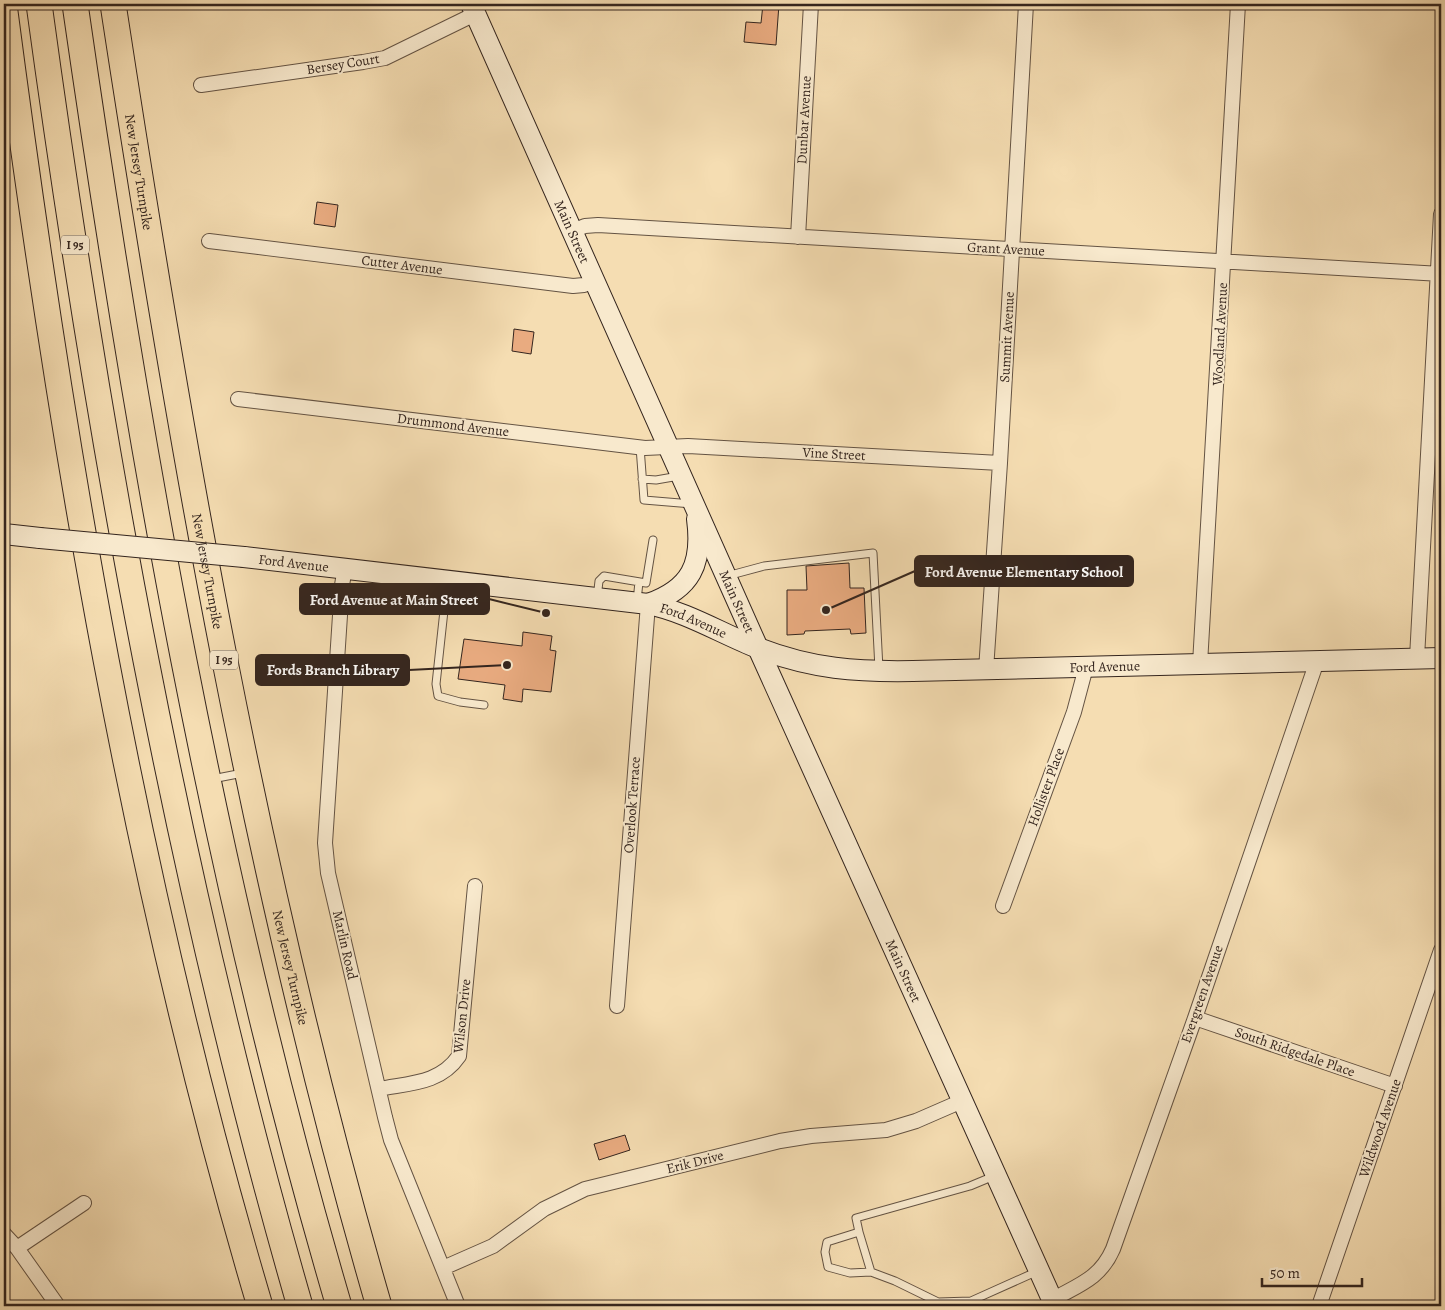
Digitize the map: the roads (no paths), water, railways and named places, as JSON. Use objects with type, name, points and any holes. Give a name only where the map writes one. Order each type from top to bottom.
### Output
[{"type":"highway","points":[[4,4],[54,352],[112,693],[185,1024],[216,1147],[260,1306]]},
{"type":"highway","name":"I 95","points":[[39,4],[54,114],[91,349],[154,703],[187,862],[220,1006],[251,1129],[300,1306]]},
{"type":"highway","points":[[75,4],[110,234],[149,468],[209,780],[230,882],[287,1122],[339,1306]]},
{"type":"highway","name":"New Jersey Turnpike","points":[[113,4],[146,220],[187,460],[246,772],[291,974],[318,1084],[356,1228],[379,1306]]},
{"type":"main road","name":"Main Street","points":[[473,9],[758,648],[1054,1303]]},
{"type":"main road","points":[[642,604],[675,592],[692,574],[696,566],[699,546],[695,504]]},
{"type":"main road","name":"Ford Avenue","points":[[4,534],[345,568],[642,604],[676,613],[758,648],[790,659],[854,671],[986,670],[1441,658]]},
{"type":"street","name":"Dunbar Avenue","points":[[798,237],[811,4]]},
{"type":"street","name":"Summit Avenue","points":[[986,670],[1000,463],[1026,4]]},
{"type":"street","name":"Woodland Avenue","points":[[1200,664],[1238,4]]},
{"type":"street","name":"Bersey Court","points":[[201,84],[385,58],[473,9]]},
{"type":"street","points":[[1417,658],[1440,274],[1441,214]]},
{"type":"street","name":"Grant Avenue","points":[[572,230],[598,225],[1440,274]]},
{"type":"street","name":"Cutter Avenue","points":[[209,241],[573,286],[595,281]]},
{"type":"street","name":"Drummond Avenue","points":[[238,399],[640,447],[669,446]]},
{"type":"street","name":"Vine Street","points":[[669,446],[1000,463]]},
{"type":"street","name":"Marlin Road","points":[[345,568],[342,585],[325,843],[328,873],[391,1140],[458,1306]]},
{"type":"street","name":"Overlook Terrace","points":[[617,1006],[642,604]]},
{"type":"street","name":"Evergreen Avenue","points":[[1054,1303],[1095,1276],[1107,1262],[1195,1018],[1317,661]]},
{"type":"street","name":"Hollister Place","points":[[1003,906],[1074,712],[1086,667]]},
{"type":"street","name":"Wilson Drive","points":[[379,1089],[431,1079],[451,1068],[459,1056],[475,886]]},
{"type":"street","name":"Wildwood Avenue","points":[[1319,1306],[1441,950]]},
{"type":"street","name":"South Ridgedale Place","points":[[1195,1018],[1395,1086]]},
{"type":"street","name":"Erik Drive","points":[[443,1268],[493,1246],[544,1209],[585,1189],[780,1141],[811,1136],[886,1130],[901,1126],[962,1101]]},
{"type":"street","points":[[17,1248],[84,1203]]},
{"type":"street","points":[[4,1234],[17,1248],[58,1306]]},
{"type":"lane","points":[[640,447],[644,500],[695,504]]},
{"type":"lane","points":[[642,479],[656,480],[682,475]]},
{"type":"lane","points":[[597,598],[599,581],[604,576],[646,583],[653,540]]},
{"type":"lane","points":[[727,576],[764,566],[873,553],[879,672]]},
{"type":"lane","points":[[447,580],[436,684],[438,696],[460,702],[484,705]]},
{"type":"lane","points":[[639,582],[642,604]]},
{"type":"lane","points":[[209,780],[246,772]]},
{"type":"lane","points":[[871,1272],[856,1218],[970,1186],[996,1176]]},
{"type":"lane","points":[[859,1232],[827,1242],[825,1252],[828,1267],[850,1273],[871,1272],[895,1281],[938,1302],[971,1301],[1038,1271]]},
{"type":"place","name":"Ford Avenue Elementary School","points":[[826,610]]},
{"type":"place","name":"Ford Avenue at Main Street","points":[[546,613]]},
{"type":"place","name":"Fords Branch Library","points":[[507,665]]}]
